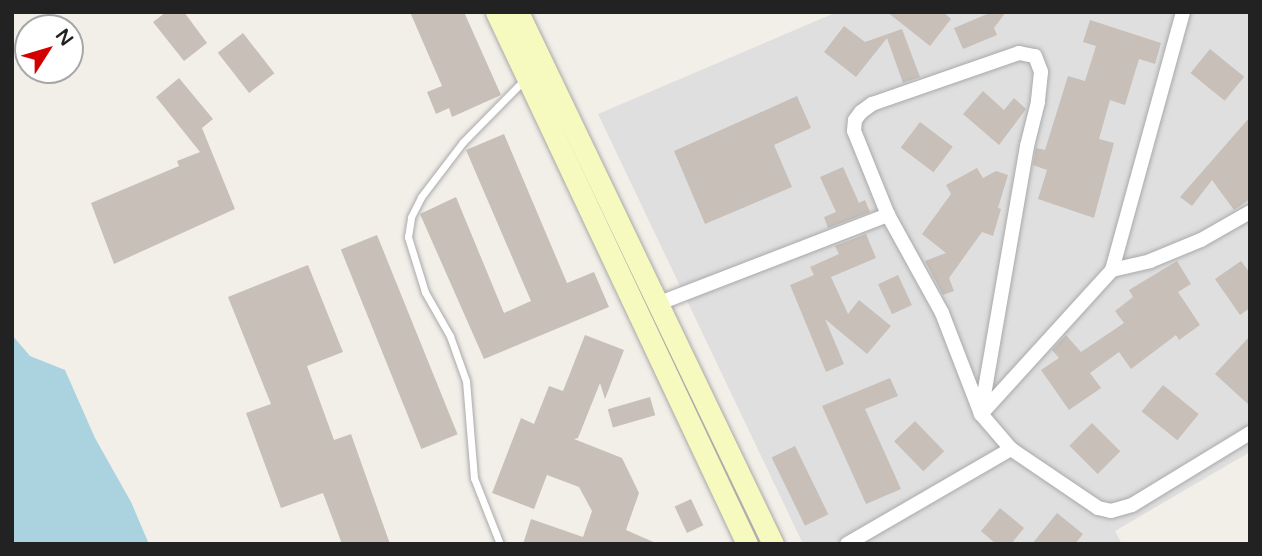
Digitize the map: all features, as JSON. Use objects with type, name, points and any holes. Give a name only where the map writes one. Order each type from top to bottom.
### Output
[{"type":"main road","points":[[505,13],[657,304],[659,332],[747,544]]},
{"type":"main road","points":[[535,72],[659,332],[773,544]]},
{"type":"street","points":[[981,414],[1112,270],[1183,12]]},
{"type":"street","points":[[981,414],[1027,146],[1038,102],[1041,72],[1035,56],[1019,53],[872,104],[860,112],[855,120],[854,131],[888,215],[942,313],[981,414],[1011,449],[1098,508],[1111,511],[1132,505],[1250,433]]},
{"type":"street","points":[[1112,270],[1150,261],[1201,240],[1250,212]]},
{"type":"street","points":[[657,304],[888,215]]},
{"type":"street","points":[[846,544],[1011,449]]},
{"type":"lane","points":[[500,544],[474,478],[466,381],[450,336],[425,292],[408,237],[411,217],[421,197],[463,142],[535,72]]},
{"type":"shaded area","points":[[837,12],[1250,12],[1250,452],[1115,531],[1122,544],[803,544],[598,114]]},
{"type":"water","points":[[12,335],[30,356],[65,370],[95,438],[131,502],[149,544],[12,544]]},
{"type":"building","points":[[166,12],[184,12],[207,43],[184,61],[153,22]]},
{"type":"building","points":[[410,12],[464,12],[501,95],[452,117],[449,108],[436,114],[427,92],[442,86]]},
{"type":"building","points":[[887,12],[943,12],[951,19],[930,46]]},
{"type":"building","points":[[992,12],[1006,12],[994,28],[997,35],[963,49],[954,28]]},
{"type":"building","points":[[1090,20],[1161,43],[1155,64],[1139,59],[1125,105],[1110,100],[1099,139],[1114,143],[1094,218],[1038,199],[1047,170],[1033,165],[1036,148],[1045,150],[1068,76],[1085,81],[1096,46],[1083,42]]},
{"type":"building","points":[[844,26],[865,42],[902,29],[920,77],[903,83],[887,38],[856,77],[824,52]]},
{"type":"building","points":[[243,33],[274,73],[249,93],[218,53]]},
{"type":"building","points":[[1210,49],[1244,77],[1225,101],[1190,73]]},
{"type":"building","points":[[179,78],[213,119],[202,128],[235,209],[114,264],[91,203],[179,166],[177,161],[200,152],[156,97]]},
{"type":"building","points":[[983,91],[1004,110],[1014,98],[1026,109],[999,145],[963,114]]},
{"type":"building","points":[[797,96],[811,128],[774,145],[792,187],[705,224],[674,151]]},
{"type":"building","points":[[1250,117],[1250,199],[1234,210],[1212,180],[1192,206],[1180,197]]},
{"type":"building","points":[[920,122],[953,147],[933,172],[901,148]]},
{"type":"building","points":[[504,134],[567,283],[594,272],[609,307],[484,359],[420,214],[456,197],[504,313],[531,301],[466,150]]},
{"type":"building","points":[[843,167],[859,203],[865,200],[870,212],[828,228],[824,217],[836,212],[820,177]]},
{"type":"building","points":[[977,168],[983,178],[996,171],[1008,175],[998,208],[1001,209],[993,236],[982,232],[949,278],[954,291],[943,295],[925,261],[946,253],[922,234],[951,194],[946,185]]},
{"type":"building","points":[[866,234],[876,258],[831,277],[848,314],[859,300],[891,326],[867,354],[825,319],[844,364],[826,372],[790,285],[814,275],[810,267],[839,254],[835,246]]},
{"type":"building","points":[[377,235],[458,434],[421,449],[341,250]]},
{"type":"building","points":[[1177,261],[1191,284],[1178,292],[1200,325],[1179,340],[1176,335],[1131,369],[1119,352],[1090,373],[1101,388],[1069,410],[1041,370],[1059,358],[1052,350],[1066,335],[1081,352],[1124,323],[1115,311],[1133,297],[1129,290]]},
{"type":"building","points":[[1241,261],[1250,273],[1250,308],[1240,315],[1215,279]]},
{"type":"building","points":[[308,265],[343,352],[307,366],[334,440],[351,434],[390,544],[342,544],[323,493],[281,508],[246,413],[271,404],[228,297]]},
{"type":"building","points":[[898,275],[912,305],[892,314],[878,284]]},
{"type":"building","points":[[585,335],[624,350],[605,399],[600,383],[578,438],[574,439],[622,458],[639,493],[626,530],[658,544],[523,544],[531,519],[583,537],[592,511],[579,487],[547,475],[534,509],[492,493],[521,418],[534,424],[549,386],[563,391]]},
{"type":"building","points":[[1250,336],[1250,406],[1215,374]]},
{"type":"building","points":[[890,378],[898,396],[865,409],[901,489],[866,504],[822,406]]},
{"type":"building","points":[[1163,385],[1199,414],[1177,440],[1142,411]]},
{"type":"building","points":[[650,397],[655,415],[613,427],[608,409]]},
{"type":"building","points":[[915,421],[944,451],[923,471],[894,441]]},
{"type":"building","points":[[1092,423],[1120,451],[1098,474],[1069,446]]},
{"type":"building","points":[[795,446],[828,514],[805,526],[772,457]]},
{"type":"building","points":[[691,499],[703,525],[687,533],[675,507]]},
{"type":"building","points":[[1000,508],[1024,528],[1011,544],[996,544],[981,531]]},
{"type":"building","points":[[1057,513],[1083,534],[1075,544],[1032,544]]}]
